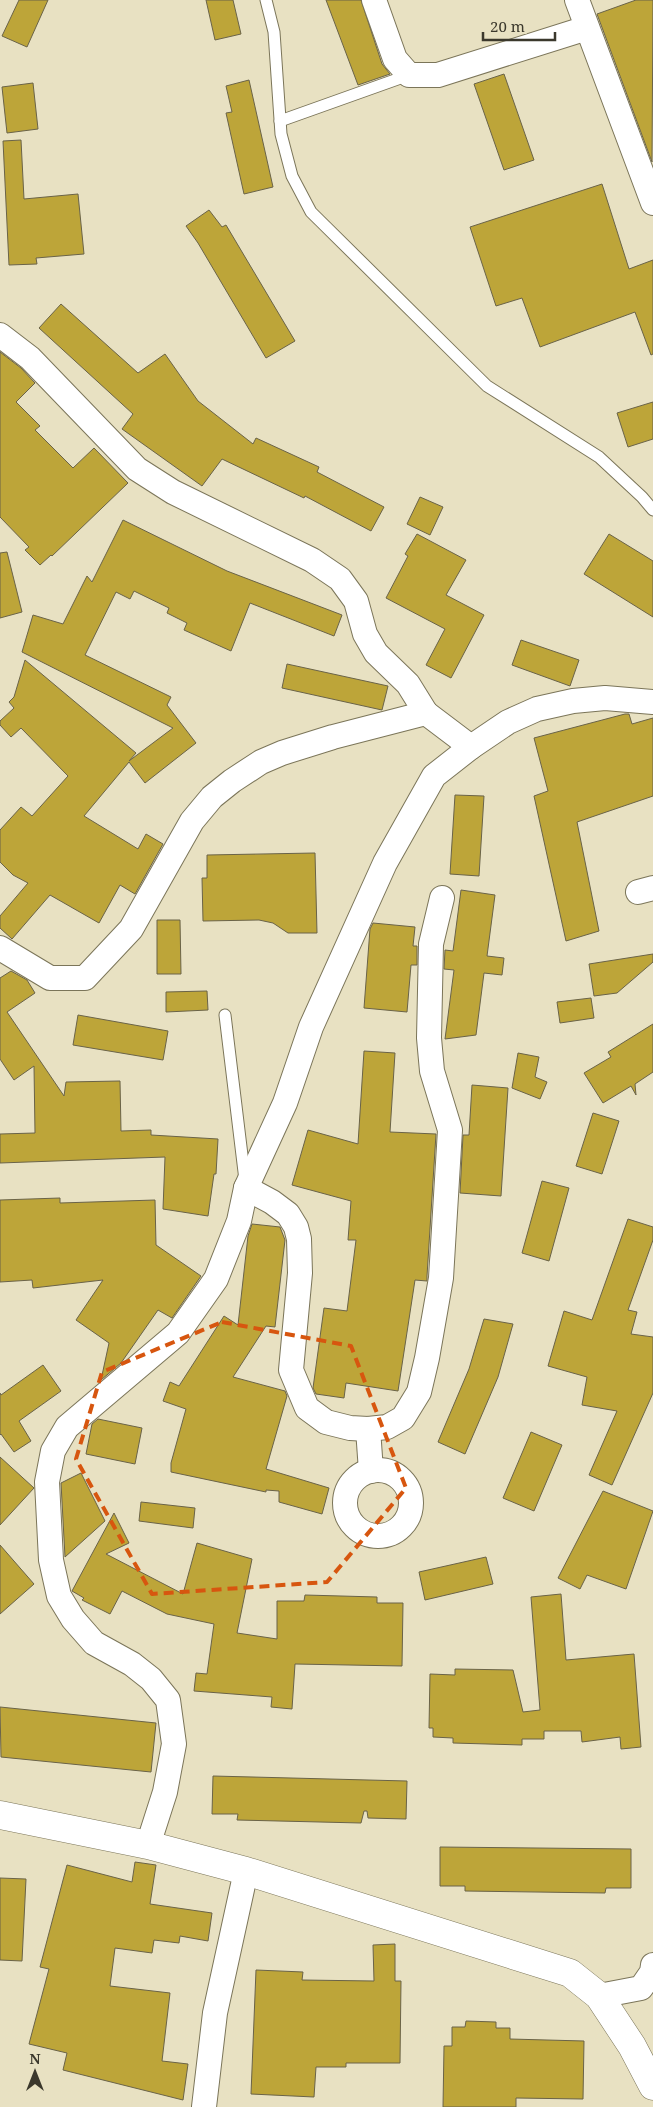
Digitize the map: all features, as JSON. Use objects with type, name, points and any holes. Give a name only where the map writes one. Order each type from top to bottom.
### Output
[{"type":"street","points":[[374,0],[395,59],[410,75],[438,75],[588,28]]},
{"type":"street","points":[[577,0],[653,203]]},
{"type":"street","points":[[0,335],[30,358],[137,469],[173,492],[312,560],[340,579],[356,601],[365,634],[376,653],[408,684],[426,713],[471,747]]},
{"type":"street","points":[[148,1845],[165,1792],[174,1744],[168,1700],[152,1679],[132,1664],[94,1643],[73,1618],[59,1596],[51,1560],[47,1482],[54,1451],[67,1427],[178,1333],[216,1279],[239,1220],[246,1188],[285,1103],[310,1027],[385,863],[434,776],[471,747],[508,722],[537,709],[573,701],[605,698],[653,702]]},
{"type":"street","points":[[0,948],[50,978],[85,978],[131,929],[192,821],[212,797],[232,781],[261,762],[282,753],[333,736],[426,713]]},
{"type":"street","points":[[246,1188],[272,1202],[288,1214],[296,1227],[299,1239],[300,1273],[291,1370],[307,1408],[326,1422],[350,1428],[387,1427],[403,1418],[419,1392],[441,1278],[450,1130],[432,1072],[429,1038],[431,944],[442,898]]},
{"type":"street","points":[[368,1429],[371,1471]]},
{"type":"street","points":[[0,1815],[148,1845],[246,1871],[570,1973],[598,1996],[632,2046],[653,2086]]},
{"type":"street","points":[[204,2107],[215,2013],[246,1871]]},
{"type":"street","points":[[598,1996],[641,1988],[652,1972],[653,1965]]},
{"type":"lane","points":[[266,0],[274,32],[281,134],[292,176],[311,212],[487,386],[599,457],[642,497],[653,510]]},
{"type":"lane","points":[[280,121],[410,75]]},
{"type":"lane","points":[[225,1015],[246,1188]]},
{"type":"highlighted area","points":[[222,1322],[351,1346],[406,1488],[327,1582],[152,1594],[76,1459],[102,1372]]},
{"type":"building","points":[[19,0],[48,0],[27,47],[2,36]]},
{"type":"building","points":[[206,0],[233,0],[241,34],[215,40]]},
{"type":"building","points":[[326,0],[361,0],[382,64],[390,74],[358,85]]},
{"type":"building","points":[[636,0],[653,0],[652,162],[597,14]]},
{"type":"building","points":[[504,74],[534,160],[504,170],[474,84]]},
{"type":"building","points":[[249,80],[273,187],[244,194],[226,113],[232,112],[226,86]]},
{"type":"building","points":[[33,83],[38,129],[7,133],[2,87]]},
{"type":"building","points":[[21,140],[24,199],[78,194],[84,254],[36,258],[37,264],[9,265],[3,141]]},
{"type":"building","points":[[602,184],[629,269],[653,260],[653,354],[651,355],[635,312],[540,347],[522,298],[496,306],[470,227]]},
{"type":"building","points":[[209,210],[222,227],[226,225],[295,341],[266,358],[186,226]]},
{"type":"building","points":[[61,304],[138,373],[165,354],[198,401],[253,444],[256,438],[319,467],[317,472],[384,507],[371,531],[305,496],[304,498],[222,459],[202,486],[122,429],[133,414],[39,328]]},
{"type":"building","points":[[0,352],[21,368],[35,383],[16,402],[40,426],[35,430],[73,468],[94,448],[128,483],[52,556],[40,565],[25,550],[29,547],[0,517]]},
{"type":"building","points":[[653,402],[653,439],[628,447],[617,413]]},
{"type":"building","points":[[420,497],[443,507],[430,535],[407,524]]},
{"type":"building","points":[[123,520],[227,571],[342,615],[334,636],[250,603],[231,651],[184,630],[187,623],[167,613],[169,608],[134,591],[130,599],[116,592],[85,655],[171,697],[167,705],[196,743],[145,783],[129,762],[84,816],[138,849],[146,834],[163,844],[135,894],[120,885],[99,923],[50,895],[12,939],[0,928],[0,916],[28,883],[13,875],[0,862],[0,830],[21,807],[32,816],[68,776],[21,728],[11,737],[0,725],[0,721],[14,708],[9,702],[14,697],[25,660],[136,753],[129,761],[173,728],[22,652],[33,615],[63,624],[87,576],[92,582]]},
{"type":"building","points":[[417,534],[466,560],[446,595],[484,615],[451,678],[426,665],[445,629],[386,598],[408,556],[405,554]]},
{"type":"building","points":[[609,534],[653,561],[653,617],[584,574]]},
{"type":"building","points":[[7,552],[22,612],[0,618],[0,553]]},
{"type":"building","points":[[521,640],[579,660],[570,686],[512,665]]},
{"type":"building","points":[[287,664],[388,686],[382,710],[282,688]]},
{"type":"building","points":[[629,714],[632,724],[653,718],[653,796],[577,822],[599,931],[566,941],[534,796],[548,791],[534,738]]},
{"type":"building","points":[[455,795],[484,796],[479,876],[450,874]]},
{"type":"building","points":[[315,853],[317,933],[288,933],[273,923],[259,920],[203,921],[202,878],[207,878],[207,855]]},
{"type":"building","points":[[461,890],[495,895],[487,956],[504,958],[502,975],[484,973],[476,1035],[445,1039],[454,970],[444,969],[445,950],[453,951]]},
{"type":"building","points":[[157,920],[180,920],[181,974],[157,974]]},
{"type":"building","points":[[373,923],[415,927],[413,946],[417,946],[417,965],[411,965],[407,1012],[364,1008],[370,929]]},
{"type":"building","points":[[653,954],[653,962],[617,993],[594,996],[589,964]]},
{"type":"building","points":[[11,971],[27,980],[35,993],[7,1012],[64,1096],[66,1082],[120,1081],[121,1131],[151,1130],[151,1135],[218,1139],[216,1174],[214,1174],[208,1216],[163,1209],[165,1157],[0,1163],[0,1134],[35,1133],[34,1066],[14,1080],[0,1059],[0,978]]},
{"type":"building","points":[[207,991],[208,1010],[166,1012],[166,992]]},
{"type":"building","points":[[591,998],[594,1018],[560,1023],[557,1002]]},
{"type":"building","points":[[78,1015],[168,1031],[163,1060],[73,1045]]},
{"type":"building","points":[[653,1024],[653,1072],[635,1084],[636,1095],[631,1086],[603,1103],[584,1073],[611,1057],[608,1052]]},
{"type":"building","points":[[364,1051],[395,1053],[390,1132],[436,1134],[427,1281],[415,1280],[398,1391],[346,1383],[344,1398],[316,1394],[313,1388],[324,1308],[347,1311],[356,1240],[348,1240],[351,1201],[292,1185],[308,1130],[358,1144]]},
{"type":"building","points":[[518,1053],[539,1057],[535,1077],[547,1082],[540,1099],[512,1088]]},
{"type":"building","points":[[472,1085],[508,1088],[501,1196],[460,1193],[463,1135],[469,1135]]},
{"type":"building","points":[[593,1113],[619,1121],[602,1174],[576,1166]]},
{"type":"building","points":[[542,1181],[569,1188],[549,1261],[522,1253]]},
{"type":"building","points":[[60,1198],[60,1203],[155,1200],[156,1245],[201,1276],[172,1318],[158,1310],[121,1363],[101,1380],[109,1343],[76,1320],[103,1280],[33,1288],[32,1280],[0,1282],[0,1200]]},
{"type":"building","points":[[628,1219],[653,1227],[653,1240],[628,1310],[637,1312],[631,1334],[653,1337],[653,1393],[612,1485],[589,1475],[617,1411],[582,1405],[587,1377],[548,1366],[564,1311],[592,1320]]},
{"type":"building","points":[[252,1224],[280,1227],[285,1240],[275,1327],[266,1326],[233,1377],[285,1391],[287,1396],[266,1469],[329,1488],[322,1514],[279,1502],[279,1491],[266,1490],[266,1492],[171,1472],[171,1463],[186,1409],[163,1401],[170,1382],[179,1386],[224,1316],[238,1325],[248,1236]]},
{"type":"building","points":[[484,1319],[513,1324],[498,1377],[465,1454],[438,1442],[469,1369]]},
{"type":"building","points":[[43,1365],[61,1391],[19,1421],[31,1441],[14,1452],[0,1435],[0,1393],[1,1395]]},
{"type":"building","points":[[98,1419],[142,1428],[135,1464],[86,1454],[92,1424]]},
{"type":"building","points":[[531,1432],[562,1445],[534,1511],[503,1498]]},
{"type":"building","points":[[0,1457],[34,1488],[0,1525]]},
{"type":"building","points":[[81,1473],[105,1521],[65,1557],[61,1483]]},
{"type":"building","points":[[603,1491],[653,1511],[626,1589],[587,1575],[580,1589],[558,1578]]},
{"type":"building","points":[[141,1502],[195,1508],[193,1528],[139,1521]]},
{"type":"building","points":[[114,1513],[129,1543],[106,1554],[183,1594],[197,1543],[252,1559],[237,1633],[277,1639],[277,1601],[304,1601],[305,1595],[377,1597],[377,1603],[403,1603],[402,1666],[295,1664],[292,1709],[271,1707],[272,1697],[194,1691],[196,1673],[207,1674],[214,1624],[167,1614],[122,1591],[110,1614],[82,1600],[84,1598],[72,1591]]},
{"type":"building","points":[[0,1545],[34,1584],[0,1614]]},
{"type":"building","points":[[486,1557],[493,1584],[425,1600],[419,1572]]},
{"type":"building","points":[[561,1594],[566,1660],[634,1654],[641,1747],[621,1749],[620,1737],[582,1742],[581,1731],[544,1731],[544,1739],[522,1739],[522,1745],[453,1743],[453,1738],[433,1737],[433,1728],[429,1728],[430,1674],[455,1675],[455,1669],[513,1670],[523,1712],[540,1710],[531,1597]]},
{"type":"building","points":[[0,1707],[156,1723],[151,1772],[1,1757]]},
{"type":"building","points":[[213,1776],[407,1781],[406,1819],[368,1818],[367,1811],[364,1811],[361,1823],[237,1820],[238,1814],[212,1814]]},
{"type":"building","points":[[440,1847],[631,1849],[631,1888],[606,1888],[605,1893],[465,1891],[465,1886],[440,1886]]},
{"type":"building","points":[[135,1862],[156,1865],[150,1904],[212,1913],[208,1941],[180,1936],[179,1943],[154,1940],[152,1953],[115,1948],[110,1986],[170,1993],[162,2061],[188,2064],[183,2100],[63,2070],[67,2053],[29,2044],[49,1969],[40,1967],[67,1865],[132,1882]]},
{"type":"building","points":[[0,1878],[26,1879],[22,1961],[0,1960]]},
{"type":"building","points":[[395,1944],[395,1981],[401,1981],[400,2063],[346,2063],[346,2067],[316,2067],[314,2097],[251,2094],[256,1970],[303,1972],[302,1980],[374,1981],[373,1945]]},
{"type":"building","points":[[466,2021],[496,2022],[496,2028],[510,2028],[510,2039],[584,2041],[583,2099],[516,2098],[516,2107],[443,2107],[444,2046],[452,2046],[452,2027],[465,2027]]}]
